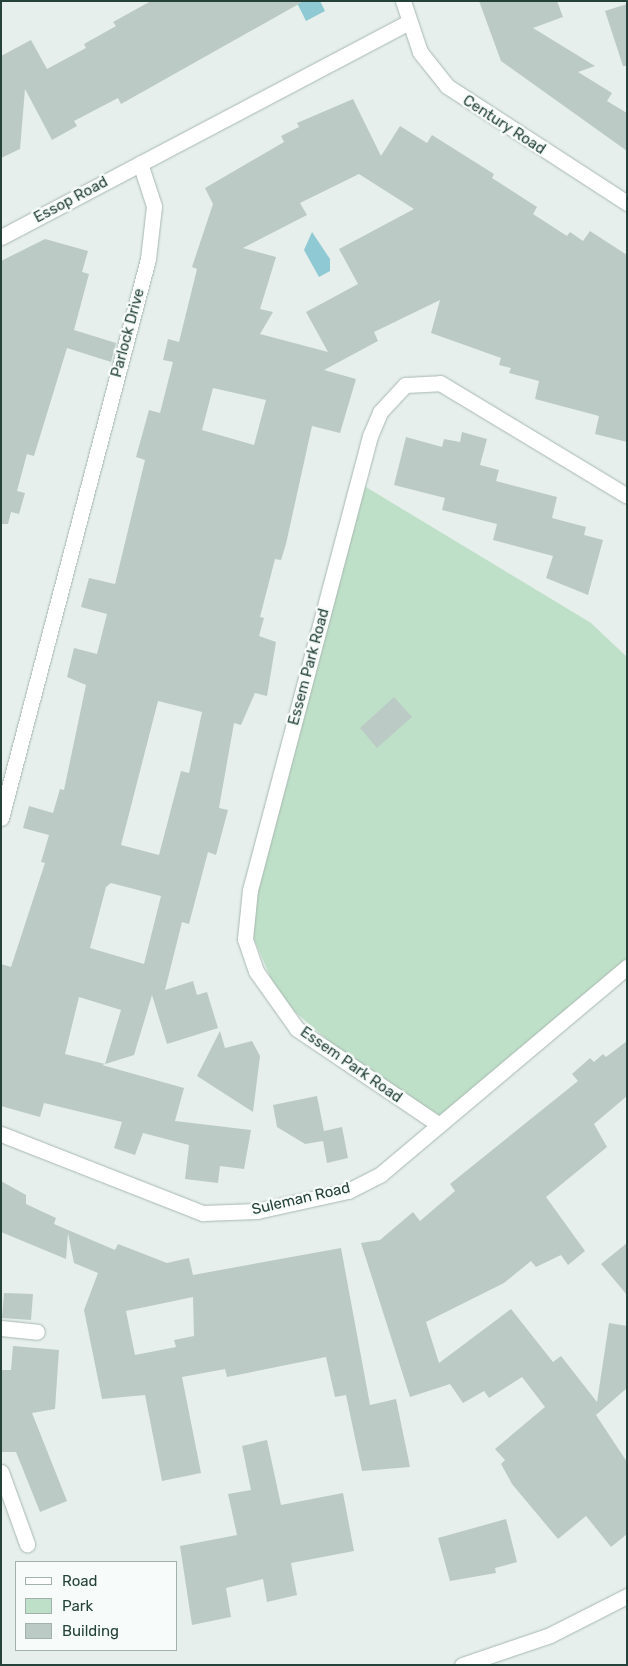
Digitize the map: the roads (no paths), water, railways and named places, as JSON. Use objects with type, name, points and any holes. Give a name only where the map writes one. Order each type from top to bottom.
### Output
[{"type":"street","points":[[140,163],[409,22],[403,1]]},
{"type":"street","name":"Century Road","points":[[409,22],[420,52],[447,86],[627,202]]},
{"type":"street","name":"Essop Road","points":[[1,236],[140,163]]},
{"type":"street","name":"Parlock Drive","points":[[1,818],[148,259],[154,206],[140,163]]},
{"type":"street","name":"Essem Park Road","points":[[438,1124],[297,1029],[256,972],[245,938],[250,890],[370,436],[380,412],[405,385],[440,383],[627,496]]},
{"type":"street","name":"Suleman Road","points":[[1,1134],[188,1210],[228,1214],[348,1191],[381,1174],[438,1124],[627,967]]},
{"type":"street","points":[[1,1328],[37,1332]]},
{"type":"street","points":[[1,1472],[27,1544]]},
{"type":"street","points":[[462,1665],[550,1635],[627,1596]]},
{"type":"water","points":[[296,1],[320,1],[325,11],[306,21]]},
{"type":"water","points":[[312,232],[330,259],[330,271],[319,277],[304,250]]}]
